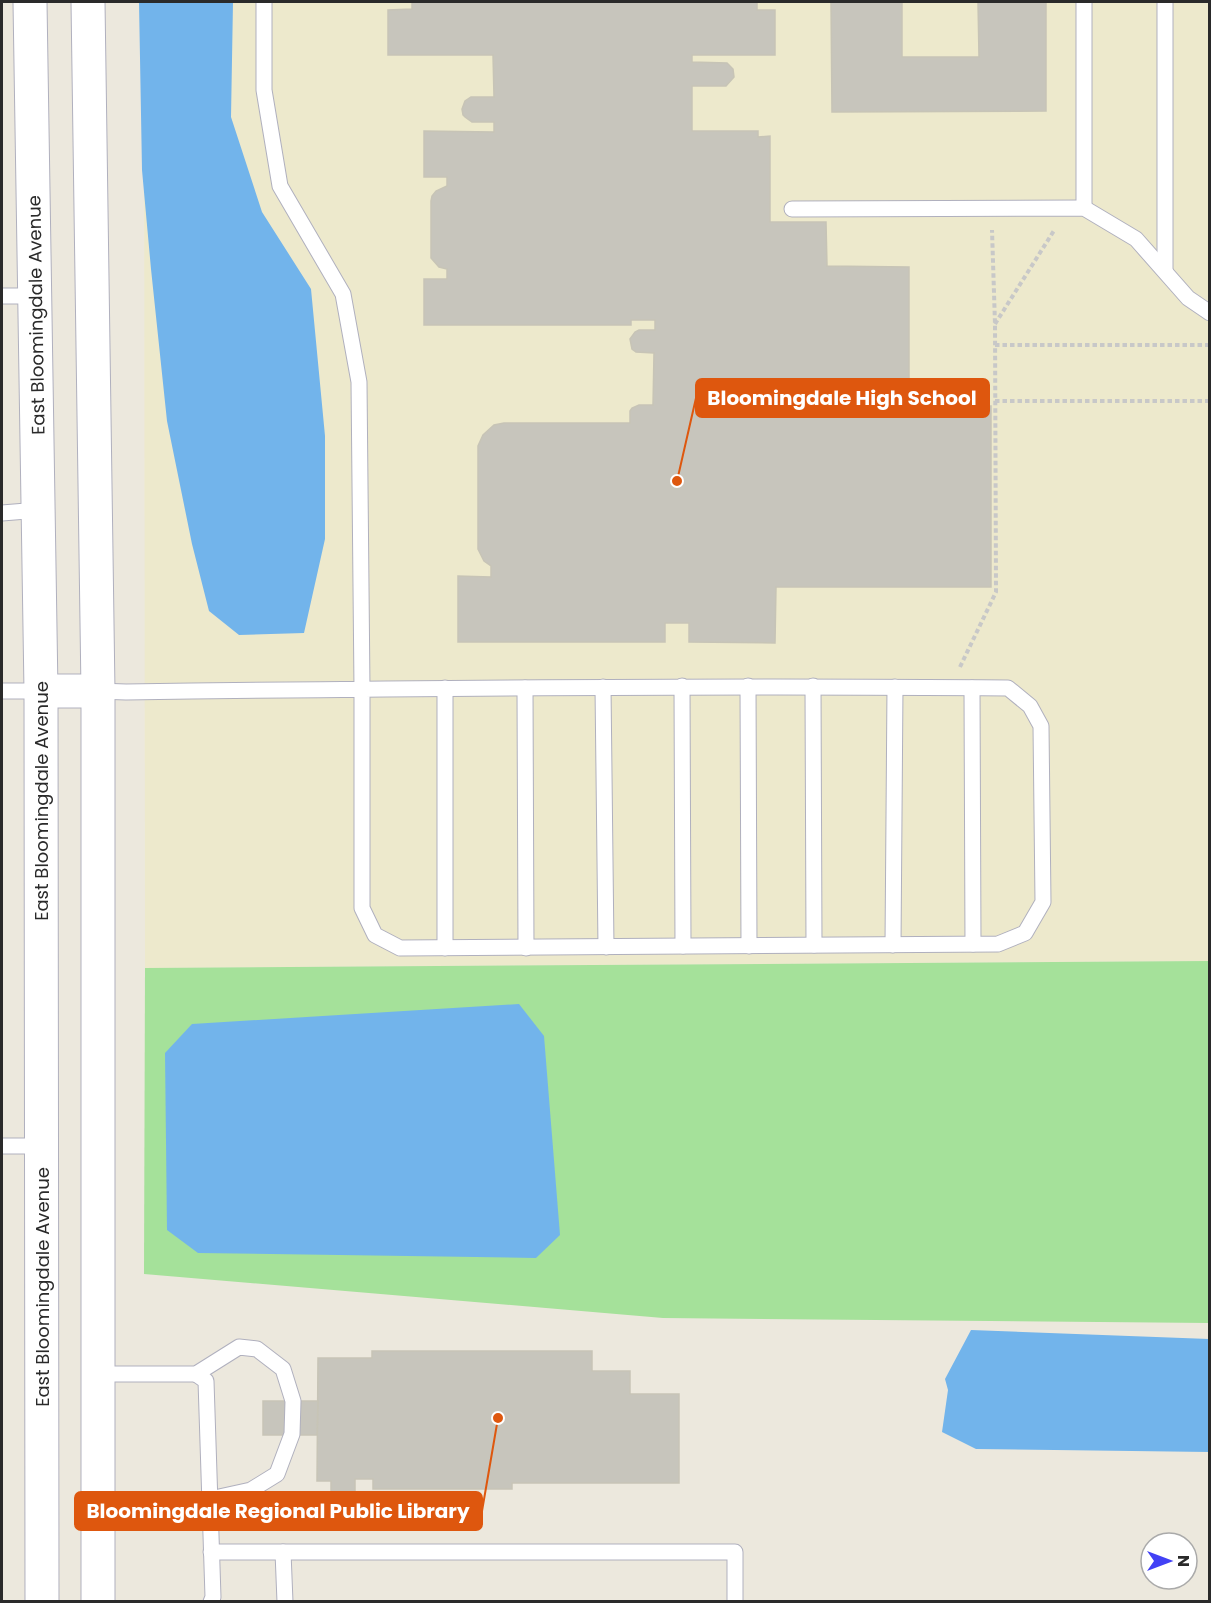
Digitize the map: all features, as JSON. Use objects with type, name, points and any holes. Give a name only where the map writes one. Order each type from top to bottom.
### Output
[{"type":"main road","name":"East Bloomingdale Avenue","points":[[30,2],[41,691],[42,1602]]},
{"type":"main road","points":[[88,2],[98,691],[98,1602]]},
{"type":"main road","points":[[41,691],[98,691]]},
{"type":"lane","points":[[98,691],[362,689],[445,688],[525,688],[682,686],[1008,688],[1030,706],[1041,726],[1043,902],[1025,933],[998,944],[400,948],[375,935],[362,908],[362,689],[359,382],[343,294],[280,186],[264,90],[264,2]]},
{"type":"lane","points":[[1084,2],[1084,208]]},
{"type":"lane","points":[[1165,2],[1165,270]]},
{"type":"lane","points":[[792,209],[1084,208],[1136,239],[1188,298],[1209,313]]},
{"type":"lane","points":[[2,297],[35,296]]},
{"type":"lane","points":[[2,513],[39,510]]},
{"type":"lane","points":[[682,686],[683,946]]},
{"type":"lane","points":[[748,686],[749,946]]},
{"type":"lane","points":[[813,686],[814,945]]},
{"type":"lane","points":[[603,687],[606,947]]},
{"type":"lane","points":[[893,945],[895,687]]},
{"type":"lane","points":[[972,687],[973,944]]},
{"type":"lane","points":[[445,688],[445,948]]},
{"type":"lane","points":[[525,688],[526,948]]},
{"type":"lane","points":[[2,691],[41,691]]},
{"type":"lane","points":[[2,1146],[42,1146]]},
{"type":"lane","points":[[99,1374],[196,1374],[239,1347],[257,1348],[284,1369],[293,1401],[292,1434],[277,1474],[251,1490],[210,1499]]},
{"type":"lane","points":[[196,1374],[206,1381],[213,1597],[211,1602]]},
{"type":"lane","points":[[211,1552],[735,1552],[735,1602]]},
{"type":"lane","points":[[283,1552],[285,1602]]},
{"type":"path","points":[[949,687],[996,592],[992,208]]},
{"type":"path","points":[[995,324],[1060,221]]},
{"type":"path","points":[[995,345],[1209,345]]},
{"type":"path","points":[[995,401],[1209,401]]},
{"type":"shaded area","points":[[144,2],[1209,2],[1209,961],[145,968]]},
{"type":"green space","points":[[1209,961],[1209,1323],[663,1318],[144,1274],[145,968]]},
{"type":"water","points":[[139,2],[233,2],[231,117],[262,212],[311,289],[325,436],[325,539],[304,633],[239,635],[209,611],[192,544],[167,421],[142,170]]},
{"type":"water","points":[[519,1004],[544,1036],[560,1235],[536,1258],[198,1253],[167,1230],[165,1053],[192,1024]]},
{"type":"water","points":[[971,1330],[1209,1339],[1209,1452],[976,1449],[942,1432],[948,1390],[945,1379]]},
{"type":"building","points":[[412,2],[757,2],[757,10],[775,10],[775,55],[692,55],[692,62],[727,63],[733,69],[734,77],[726,86],[692,86],[692,131],[758,131],[758,137],[770,136],[770,222],[826,222],[827,266],[909,267],[909,406],[991,406],[991,587],[776,587],[775,643],[689,642],[689,623],[665,623],[665,642],[458,642],[458,576],[491,577],[491,566],[484,561],[478,549],[478,446],[483,435],[494,425],[504,423],[630,423],[632,408],[639,405],[653,405],[654,353],[636,352],[632,349],[630,339],[639,330],[655,330],[655,320],[631,320],[631,325],[424,325],[424,279],[447,279],[447,269],[439,267],[431,258],[431,201],[436,191],[447,186],[447,177],[424,177],[424,131],[494,132],[494,122],[472,122],[463,115],[462,109],[465,101],[471,97],[494,97],[493,55],[388,55],[388,10],[412,9]]},
{"type":"building","points":[[831,2],[902,2],[902,57],[979,57],[978,2],[1046,2],[1046,111],[832,112]]},
{"type":"building","points":[[372,1351],[592,1351],[592,1371],[630,1371],[630,1394],[679,1394],[679,1483],[512,1483],[512,1489],[373,1489],[373,1479],[355,1479],[355,1498],[331,1498],[331,1481],[317,1481],[318,1358],[372,1358]]},
{"type":"building","points":[[263,1401],[318,1401],[317,1435],[263,1435]]},
{"type":"place","name":"Bloomingdale High School","points":[[677,481]]},
{"type":"place","name":"Bloomingdale Regional Public Library","points":[[498,1418]]}]
